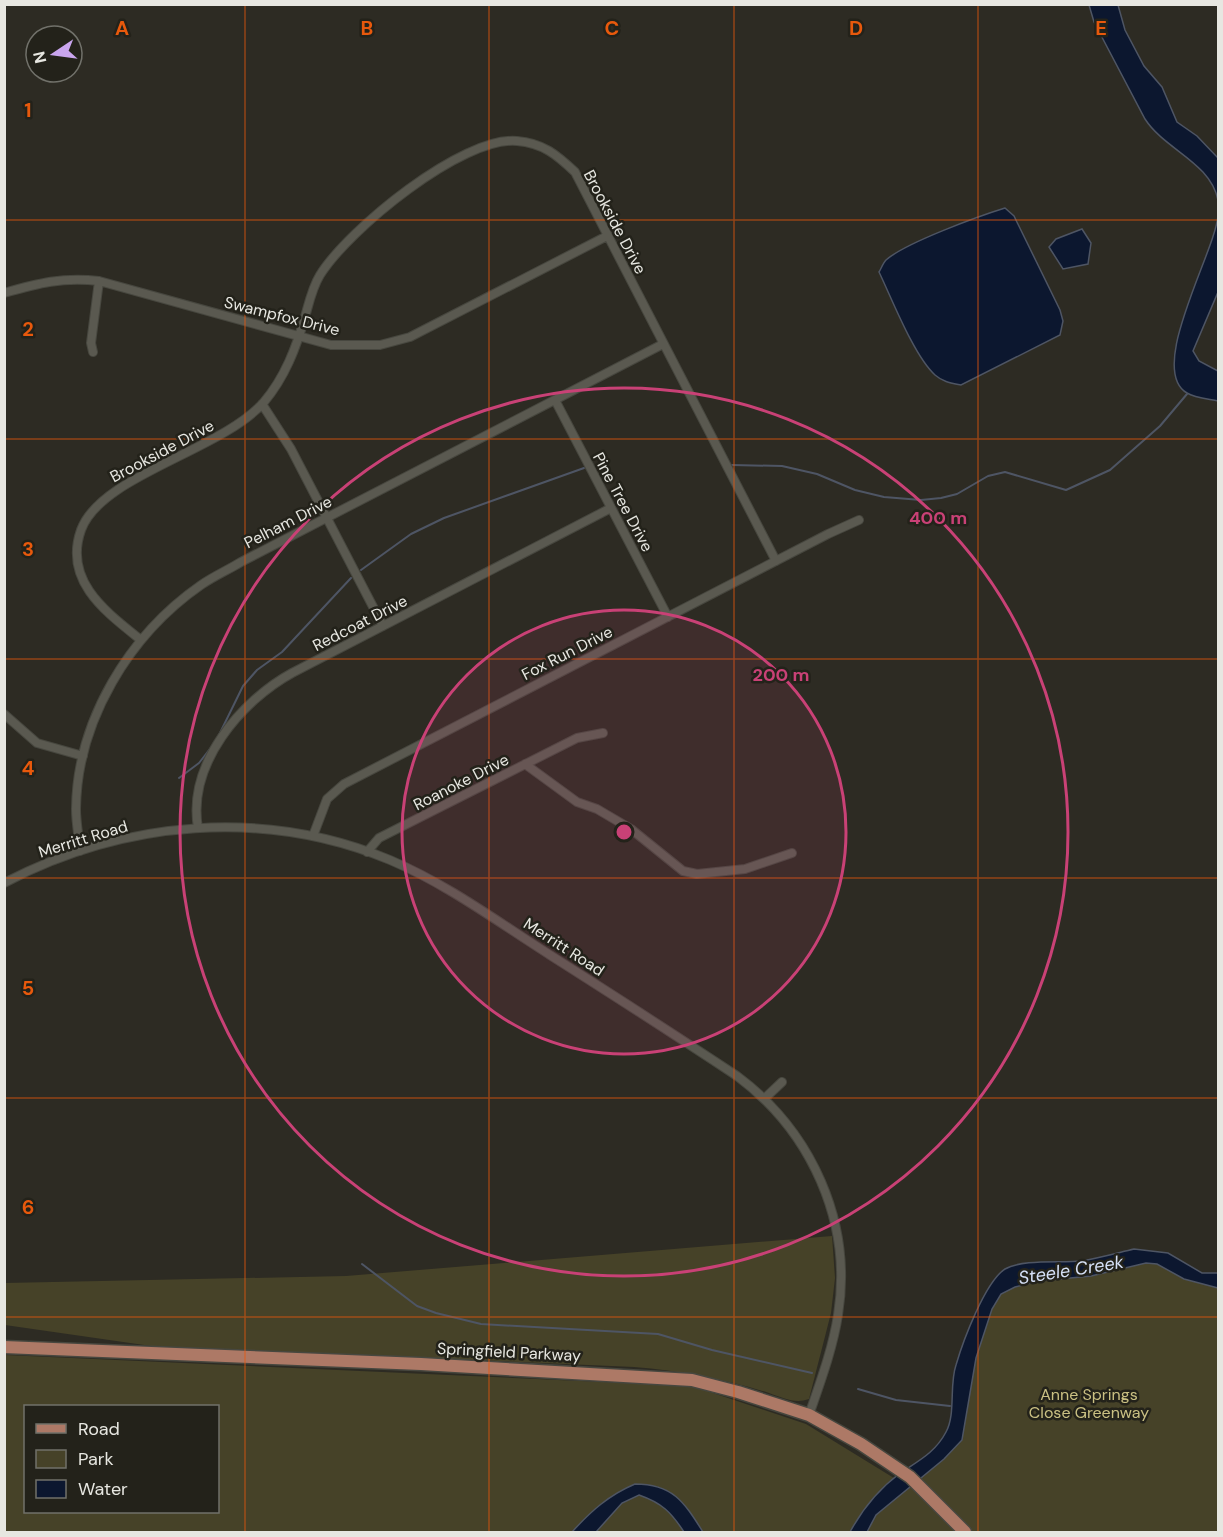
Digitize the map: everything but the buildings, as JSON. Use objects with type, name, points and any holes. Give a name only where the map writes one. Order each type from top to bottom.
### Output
[{"type":"main road","name":"Springfield Parkway","points":[[4,1347],[643,1375],[692,1380],[809,1415],[861,1444],[910,1477],[965,1533]]},
{"type":"street","name":"Brookside Drive","points":[[141,640],[104,609],[86,588],[77,559],[81,531],[87,518],[104,498],[225,433],[262,405],[282,378],[299,337],[315,285],[327,264],[403,191],[429,174],[492,143],[516,140],[546,147],[574,172],[776,561]]},
{"type":"street","name":"Swampfox Drive","points":[[4,293],[50,280],[71,278],[99,281],[299,337],[349,346],[380,345],[410,337],[607,236]]},
{"type":"street","points":[[93,352],[91,343],[99,281]]},
{"type":"street","name":"Pelham Drive","points":[[80,851],[76,810],[83,756],[106,693],[141,640],[201,585],[663,344]]},
{"type":"street","name":"Pine Tree Drive","points":[[555,400],[668,617]]},
{"type":"street","points":[[262,405],[291,449],[383,626]]},
{"type":"street","name":"Redcoat Drive","points":[[198,828],[197,809],[205,775],[222,736],[238,714],[276,681],[611,508]]},
{"type":"street","name":"Fox Run Drive","points":[[313,836],[327,799],[344,784],[859,520]]},
{"type":"street","points":[[4,714],[37,743],[83,756]]},
{"type":"street","points":[[525,764],[577,738],[603,733]]},
{"type":"street","name":"Roanoke Drive","points":[[367,852],[379,838],[525,764],[562,794],[631,829],[661,856],[683,871],[698,873],[745,869],[792,853]]},
{"type":"street","name":"Merritt Road","points":[[4,884],[80,851],[136,836],[198,828],[240,826],[313,836],[367,852],[416,873],[460,897],[737,1076],[765,1098],[787,1122],[812,1160],[832,1210],[840,1253],[842,1283],[838,1316],[809,1415]]},
{"type":"street","points":[[765,1098],[782,1082]]},
{"type":"green space","points":[[832,1236],[835,1278],[831,1313],[809,1399],[799,1401],[703,1376],[634,1367],[151,1346],[5,1325],[5,1283],[346,1276]]},
{"type":"green space","name":"Anne Springs Close Greenway","points":[[1136,1258],[1218,1281],[1218,1532],[5,1532],[5,1355],[692,1386],[806,1424],[902,1483],[933,1461],[958,1412],[997,1287]]},
{"type":"water","points":[[1089,5],[1118,5],[1125,30],[1144,66],[1162,87],[1177,122],[1197,136],[1218,158],[1218,200],[1213,187],[1197,166],[1154,130],[1145,119],[1094,22]]},
{"type":"water","points":[[1005,208],[1014,216],[1060,310],[1063,321],[1060,335],[961,385],[947,382],[935,375],[919,355],[879,272],[886,260],[909,246],[961,223]]},
{"type":"water","points":[[1218,215],[1218,292],[1193,351],[1199,361],[1218,371],[1218,401],[1187,393],[1176,380],[1174,360],[1186,308]]},
{"type":"water","points":[[1082,229],[1091,243],[1088,264],[1063,269],[1049,247],[1056,239]]},
{"type":"water","name":"Steele Creek","points":[[1134,1249],[1168,1253],[1202,1273],[1218,1273],[1218,1288],[1184,1279],[1157,1264],[1146,1263],[1091,1276],[1039,1281],[1015,1287],[1001,1294],[992,1309],[976,1358],[962,1440],[944,1459],[876,1515],[867,1532],[850,1532],[878,1493],[899,1474],[931,1451],[942,1439],[951,1417],[954,1373],[959,1355],[976,1313],[997,1276],[1005,1269],[1021,1264],[1081,1261]]},
{"type":"water","points":[[635,1484],[659,1487],[668,1491],[690,1512],[703,1532],[684,1532],[665,1509],[654,1501],[639,1495],[622,1503],[596,1532],[572,1532],[601,1504]]},
{"type":"waterway","points":[[732,465],[782,466],[817,474],[855,490],[884,497],[921,500],[957,494],[988,476],[1005,472],[1066,490],[1110,470],[1160,426],[1187,394]]},
{"type":"waterway","points":[[361,570],[411,534],[444,518],[584,468]]},
{"type":"waterway","points":[[218,737],[243,686],[257,670],[282,652],[351,578]]},
{"type":"waterway","points":[[179,778],[199,763],[213,745]]},
{"type":"waterway","points":[[362,1264],[417,1306],[481,1324],[658,1334],[712,1350],[812,1373]]},
{"type":"waterway","points":[[858,1389],[896,1400],[950,1406]]}]
